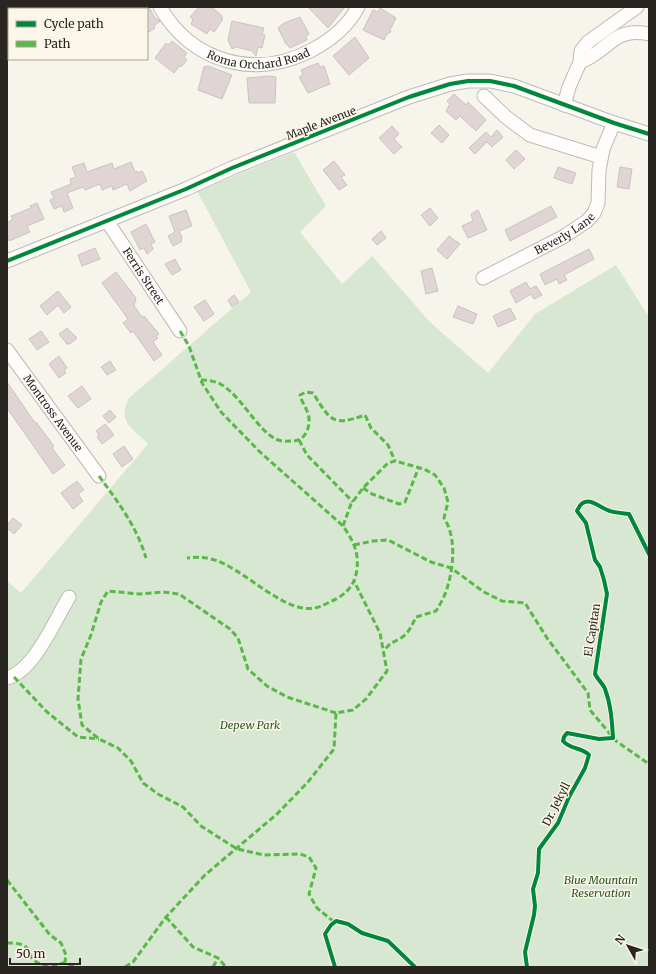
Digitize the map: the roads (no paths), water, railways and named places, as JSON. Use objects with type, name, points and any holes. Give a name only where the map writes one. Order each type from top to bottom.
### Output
[{"type":"street","name":"Roma Orchard Road","points":[[160,7],[173,27],[195,46],[225,60],[252,65],[279,63],[321,45],[344,26],[358,7]]},
{"type":"street","points":[[564,105],[580,62],[581,51],[588,42],[637,7]]},
{"type":"street","points":[[580,62],[589,59],[622,34],[637,32],[649,34]]},
{"type":"street","name":"Maple Avenue","points":[[7,261],[409,97],[450,84],[468,81],[490,81],[514,86],[614,123],[649,134]]},
{"type":"street","points":[[484,96],[506,117],[530,135],[601,157]]},
{"type":"street","name":"Beverly Lane","points":[[483,278],[563,237],[587,221],[594,213],[598,203],[598,170],[601,157],[614,123]]},
{"type":"street","name":"Ferris Street","points":[[107,221],[180,331]]},
{"type":"street","name":"Montross Avenue","points":[[7,350],[99,476]]},
{"type":"street","points":[[7,678],[14,677],[39,651],[68,597]]},
{"type":"park label","name":"Depew Park","points":[[250,725]]},
{"type":"park label","name":"Blue Mountain Reservation","points":[[601,886]]}]
